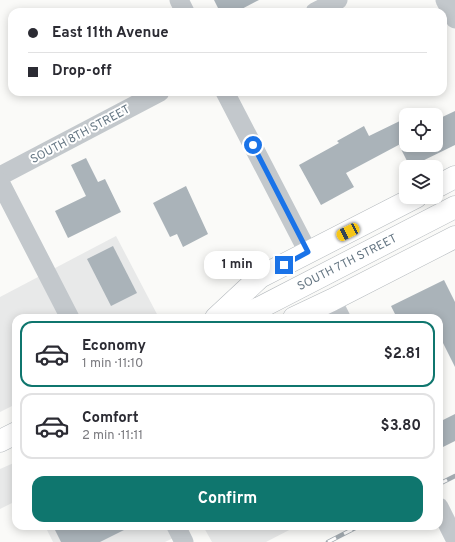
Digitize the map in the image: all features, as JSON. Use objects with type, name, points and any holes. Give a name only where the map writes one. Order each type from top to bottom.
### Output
[{"type":"main road","points":[[443,183],[455,177]]},
{"type":"main road","points":[[220,314],[260,277],[402,204]]},
{"type":"main road","name":"SOUTH 7TH STREET","points":[[248,314],[455,207]]},
{"type":"main road","points":[[313,314],[337,309],[455,237]]},
{"type":"main road","points":[[0,441],[12,435]]},
{"type":"street","points":[[323,8],[338,0]]},
{"type":"street","points":[[445,0],[455,19]]},
{"type":"street","name":"SOUTH 8TH STREET","points":[[0,176],[152,96]]},
{"type":"street","points":[[227,96],[308,252]]},
{"type":"street","points":[[0,182],[68,314]]},
{"type":"street","points":[[443,515],[455,539]]},
{"type":"street","points":[[178,530],[184,542]]},
{"type":"shaded area","points":[[116,236],[157,314],[12,314],[12,406],[0,412],[0,297]]},
{"type":"shaded area","points":[[12,464],[12,503],[0,509],[0,469]]},
{"type":"shaded area","points":[[47,530],[190,530],[165,542],[53,542]]},
{"type":"shaded area","points":[[205,530],[289,530],[266,542],[212,542]]},
{"type":"building","points":[[214,0],[259,0],[244,8],[218,8]]},
{"type":"building","points":[[455,111],[455,145],[443,151],[443,117]]},
{"type":"building","points":[[399,121],[399,145],[346,173],[354,187],[321,205],[299,165],[339,143],[337,141],[364,126],[369,136]]},
{"type":"building","points":[[402,152],[441,152],[424,160],[406,160]]},
{"type":"building","points":[[86,158],[98,182],[105,179],[121,212],[68,238],[55,211],[86,196],[71,165]]},
{"type":"building","points":[[186,186],[208,234],[183,247],[177,234],[170,237],[153,203]]},
{"type":"building","points":[[113,246],[137,293],[111,306],[87,259]]},
{"type":"building","points":[[444,280],[455,302],[455,367],[443,343],[443,314],[395,314],[391,306]]},
{"type":"building","points":[[455,414],[455,441],[443,447],[443,420]]},
{"type":"building","points":[[55,530],[124,530],[100,542],[61,542]]},
{"type":"railway","points":[[443,482],[455,476]]},
{"type":"railway","points":[[328,542],[351,530]]},
{"type":"route","points":[[253,145],[308,252],[284,265]]}]
